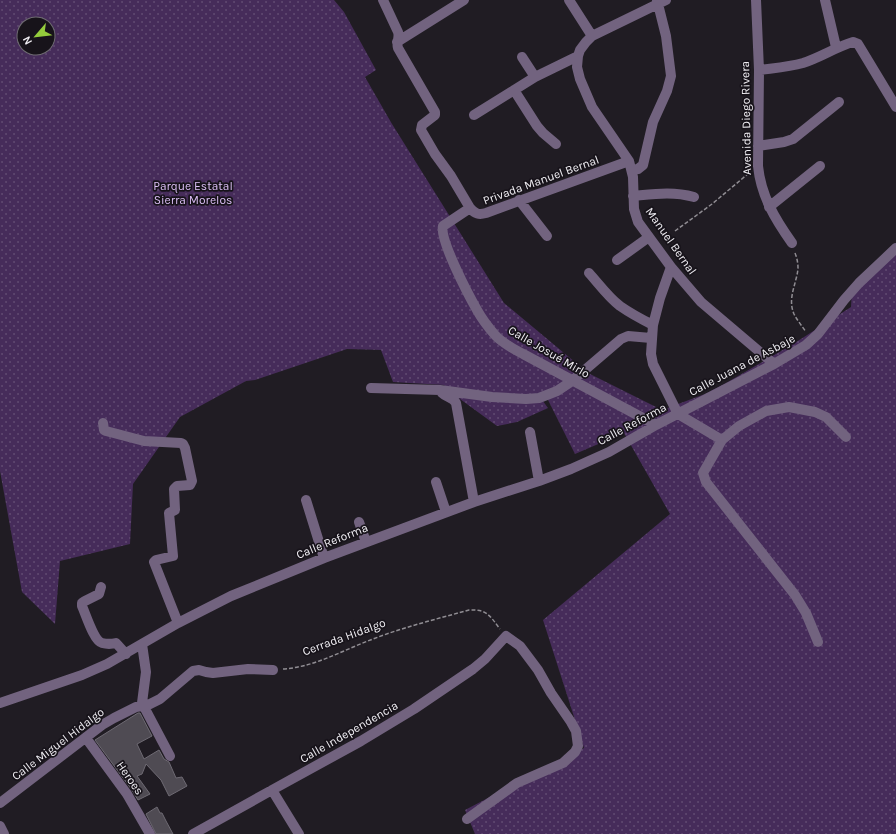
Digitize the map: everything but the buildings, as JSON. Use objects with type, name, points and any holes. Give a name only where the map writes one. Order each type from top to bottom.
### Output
[{"type":"street","points":[[383,0],[398,32],[398,48],[435,112],[435,115],[422,126],[421,130],[470,208]]},
{"type":"street","points":[[397,42],[464,0]]},
{"type":"street","points":[[570,0],[592,36]]},
{"type":"street","name":"Avenida Diego Rivera","points":[[756,0],[760,70],[758,146],[759,178],[769,207],[792,243]]},
{"type":"street","points":[[825,0],[836,47]]},
{"type":"street","points":[[661,1],[670,66],[670,84],[653,122],[643,165],[638,169],[631,165],[592,107],[580,79],[577,67],[578,56],[586,42],[592,36],[661,1]]},
{"type":"street","points":[[760,70],[786,67],[802,63],[816,58],[836,47],[853,42],[858,44],[896,108]]},
{"type":"street","points":[[474,115],[535,77],[578,56]]},
{"type":"street","points":[[522,57],[535,77]]},
{"type":"street","points":[[514,90],[542,133],[556,144]]},
{"type":"street","points":[[758,146],[784,142],[793,138],[839,102]]},
{"type":"street","name":"Manuel Bernal","points":[[631,165],[634,210],[649,237],[671,267],[701,302],[774,364]]},
{"type":"street","name":"Privada Manuel Bernal","points":[[443,226],[470,208],[474,212],[481,215],[519,200],[631,165]]},
{"type":"street","points":[[769,207],[820,166]]},
{"type":"street","points":[[634,196],[666,192],[694,197]]},
{"type":"street","points":[[519,200],[547,236]]},
{"type":"street","name":"Calle Josué Mirlo","points":[[443,226],[443,234],[452,259],[477,310],[484,322],[496,336],[508,345],[572,381],[656,425]]},
{"type":"street","points":[[617,260],[649,237]]},
{"type":"street","name":"Calle Juana de Asbaje","points":[[678,414],[774,364],[812,340],[859,283],[896,248]]},
{"type":"street","points":[[671,267],[660,298],[653,325],[651,338],[651,354],[653,364],[678,414],[722,440]]},
{"type":"street","points":[[589,273],[619,305],[653,325]]},
{"type":"street","points":[[371,388],[440,390],[492,397],[526,399],[539,398],[549,395],[572,381],[621,339],[628,336],[651,338]]},
{"type":"street","points":[[440,390],[445,396],[453,399],[456,403],[474,502]]},
{"type":"street","points":[[818,642],[806,613],[795,595],[704,478],[703,473],[722,440],[739,426],[766,411],[789,407],[815,412],[826,417],[846,437]]},
{"type":"street","name":"Calle Reforma","points":[[0,703],[82,675],[106,664],[126,654],[178,623],[231,596],[324,558],[446,512],[572,469],[610,452],[678,414]]},
{"type":"street","points":[[103,423],[104,430],[106,431],[144,441],[183,444],[185,448],[192,483],[190,485],[177,486],[174,489],[175,510],[168,514],[173,556],[156,560],[154,564],[178,623]]},
{"type":"street","points":[[530,432],[539,481]]},
{"type":"street","points":[[436,482],[446,512]]},
{"type":"street","points":[[306,500],[324,558]]},
{"type":"street","points":[[359,522],[366,542]]},
{"type":"street","points":[[101,587],[99,594],[85,600],[82,603],[82,606],[92,631],[98,641],[103,644],[116,644],[126,654]]},
{"type":"street","points":[[467,819],[517,783],[563,763],[575,752],[578,746],[576,731],[538,670],[520,646],[506,636]]},
{"type":"street","name":"Calle Independencia","points":[[193,834],[361,741],[414,709],[473,669],[485,659],[506,636]]},
{"type":"street","points":[[142,644],[146,672],[142,702],[170,756]]},
{"type":"street","points":[[142,702],[148,705],[160,699],[196,670],[202,670],[209,673],[248,669],[273,670]]},
{"type":"street","name":"Calle Miguel Hidalgo","points":[[0,803],[114,718],[142,702]]},
{"type":"street","name":"Heroes","points":[[86,738],[127,794],[150,834]]},
{"type":"street","points":[[272,790],[299,834]]},
{"type":"street","points":[[0,826],[4,834]]},
{"type":"path","points":[[675,231],[712,204],[758,166]]},
{"type":"path","points":[[792,243],[798,262],[798,269],[793,286],[792,303],[794,313],[812,340]]},
{"type":"path","name":"Cerrada Hidalgo","points":[[273,670],[293,668],[314,663],[387,634],[469,610],[477,610],[488,614],[506,636]]},
{"type":"green space","name":"Parque Estatal Sierra Morelos","points":[[0,0],[334,0],[344,12],[376,70],[365,77],[392,124],[504,303],[588,373],[662,410],[705,394],[726,383],[793,344],[851,307],[852,289],[896,248],[896,834],[475,834],[465,810],[584,748],[543,620],[670,514],[624,433],[575,454],[545,394],[537,393],[548,408],[517,422],[497,426],[449,391],[444,385],[393,382],[381,350],[347,349],[255,380],[246,381],[180,417],[133,484],[130,544],[60,561],[55,624],[22,592],[0,471]]}]
